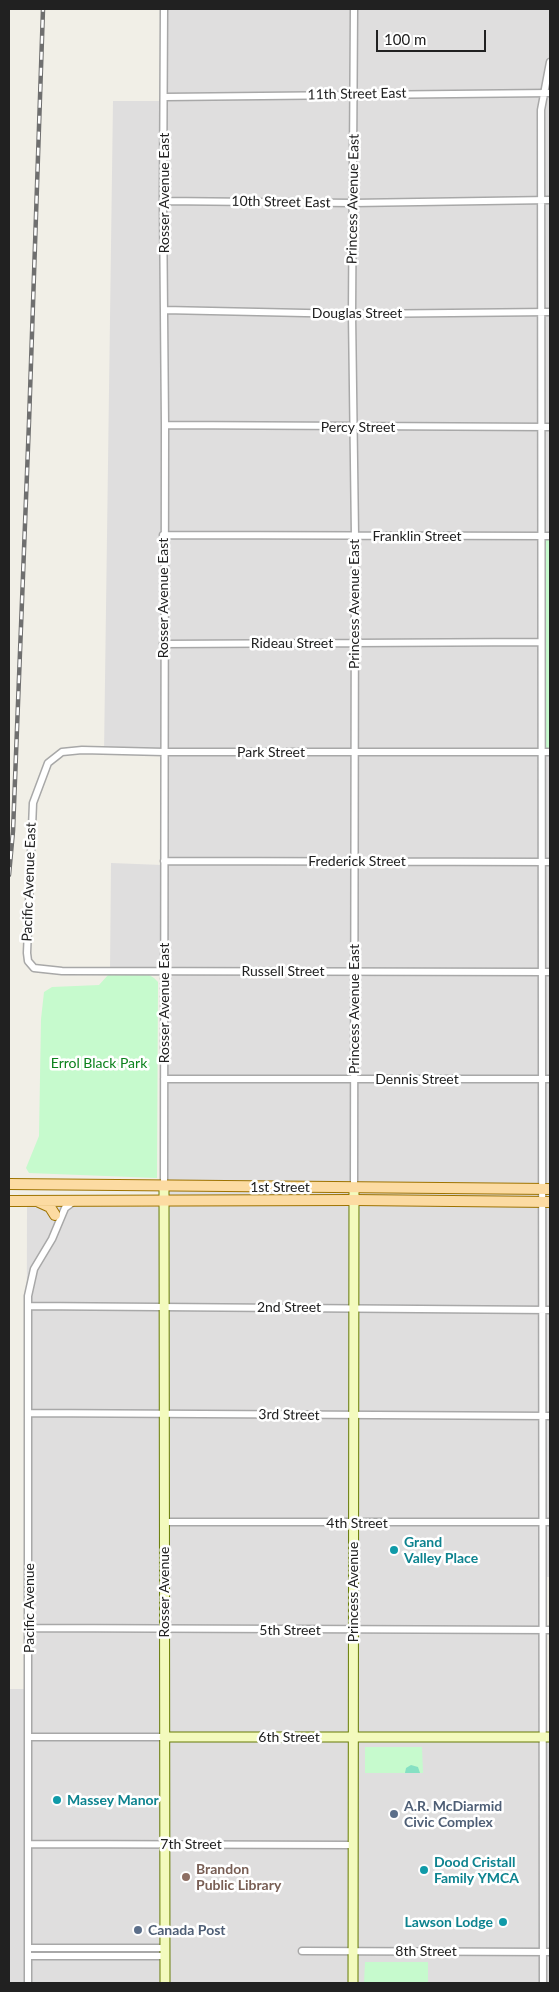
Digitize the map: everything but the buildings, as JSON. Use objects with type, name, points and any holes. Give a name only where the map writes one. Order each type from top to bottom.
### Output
[{"type":"main road","name":"1st Street","points":[[9,1184],[124,1187],[547,1189]]},
{"type":"main road","points":[[55,1201],[62,1192],[95,1191],[124,1187]]},
{"type":"main road","name":"1st Street","points":[[9,1201],[354,1200],[547,1202]]},
{"type":"main road","points":[[34,1201],[50,1207],[54,1215]]},
{"type":"street","name":"Rosser Avenue East","points":[[164,9],[165,97],[162,200],[165,425],[163,535],[164,1186]]},
{"type":"street","name":"Princess Avenue East","points":[[354,9],[352,314],[355,536],[353,643],[354,1200]]},
{"type":"street","points":[[543,1983],[546,1952],[547,1845],[547,972],[543,862],[541,642],[541,110],[547,93],[550,62]]},
{"type":"street","name":"11th Street East","points":[[165,97],[547,93]]},
{"type":"street","name":"10th Street East","points":[[162,200],[353,203],[550,200]]},
{"type":"street","name":"Douglas Street","points":[[164,310],[352,314],[550,312]]},
{"type":"street","name":"Percy Street","points":[[165,425],[550,428]]},
{"type":"street","name":"Franklin Street","points":[[163,535],[550,536]]},
{"type":"street","name":"Rideau Street","points":[[163,644],[541,642]]},
{"type":"street","name":"Park Street","points":[[31,812],[35,792],[44,768],[51,758],[62,752],[82,750],[164,752],[550,752]]},
{"type":"street","name":"Pacific Avenue East","points":[[27,953],[31,812]]},
{"type":"street","name":"Frederick Street","points":[[164,861],[550,862]]},
{"type":"street","name":"Russell Street","points":[[27,953],[29,963],[34,968],[43,970],[547,972]]},
{"type":"street","name":"Dennis Street","points":[[164,1079],[547,1079]]},
{"type":"street","name":"Rosser Avenue","points":[[164,1186],[164,1983]]},
{"type":"street","name":"Princess Avenue","points":[[353,1983],[354,1200]]},
{"type":"street","name":"Pacific Avenue","points":[[52,1238],[55,1201]]},
{"type":"street","name":"Pacific Avenue","points":[[28,1983],[29,1287],[34,1269],[52,1238],[65,1208],[70,1203],[80,1201]]},
{"type":"street","name":"2nd Street","points":[[28,1306],[547,1310]]},
{"type":"street","name":"3rd Street","points":[[28,1412],[547,1416]]},
{"type":"street","name":"4th Street","points":[[165,1522],[547,1522]]},
{"type":"street","name":"5th Street","points":[[29,1628],[547,1630]]},
{"type":"street","name":"6th Street","points":[[28,1737],[547,1737]]},
{"type":"street","name":"7th Street","points":[[28,1844],[353,1845]]},
{"type":"street","points":[[28,1948],[164,1952]]},
{"type":"street","name":"8th Street","points":[[302,1951],[546,1952]]},
{"type":"street","points":[[28,1956],[164,1952]]},
{"type":"shaded area","points":[[162,9],[550,9],[550,1577],[540,1577],[539,1737],[550,1738],[550,1983],[9,1983],[9,1689],[26,1689],[27,1206],[162,1207],[164,971],[110,971],[111,863],[162,865],[164,752],[104,753],[113,101],[162,101]]},
{"type":"green space","points":[[542,536],[550,536],[550,752],[542,752]]},
{"type":"green space","name":"Errol Black Park","points":[[108,975],[149,975],[158,982],[157,1178],[29,1173],[26,1168],[39,1136],[41,1019],[44,992],[52,987],[99,985]]},
{"type":"green space","points":[[365,1747],[422,1747],[423,1773],[365,1773]]},
{"type":"green space","points":[[411,1765],[418,1767],[420,1773],[405,1773],[406,1768]]},
{"type":"green space","points":[[365,1962],[428,1962],[428,1983],[364,1983]]},
{"type":"railway","points":[[9,875],[13,831],[43,9]]},
{"type":"place","name":"Grand Valley Place","points":[[394,1550]]},
{"type":"place","name":"Massey Manor","points":[[57,1800]]},
{"type":"place","name":"A.R. McDiarmid Civic Complex","points":[[394,1814]]},
{"type":"place","name":"Dood Cristall Family YMCA","points":[[424,1870]]},
{"type":"place","name":"Brandon Public Library","points":[[186,1877]]},
{"type":"place","name":"Lawson Lodge","points":[[503,1922]]},
{"type":"place","name":"Canada Post","points":[[138,1930]]}]
